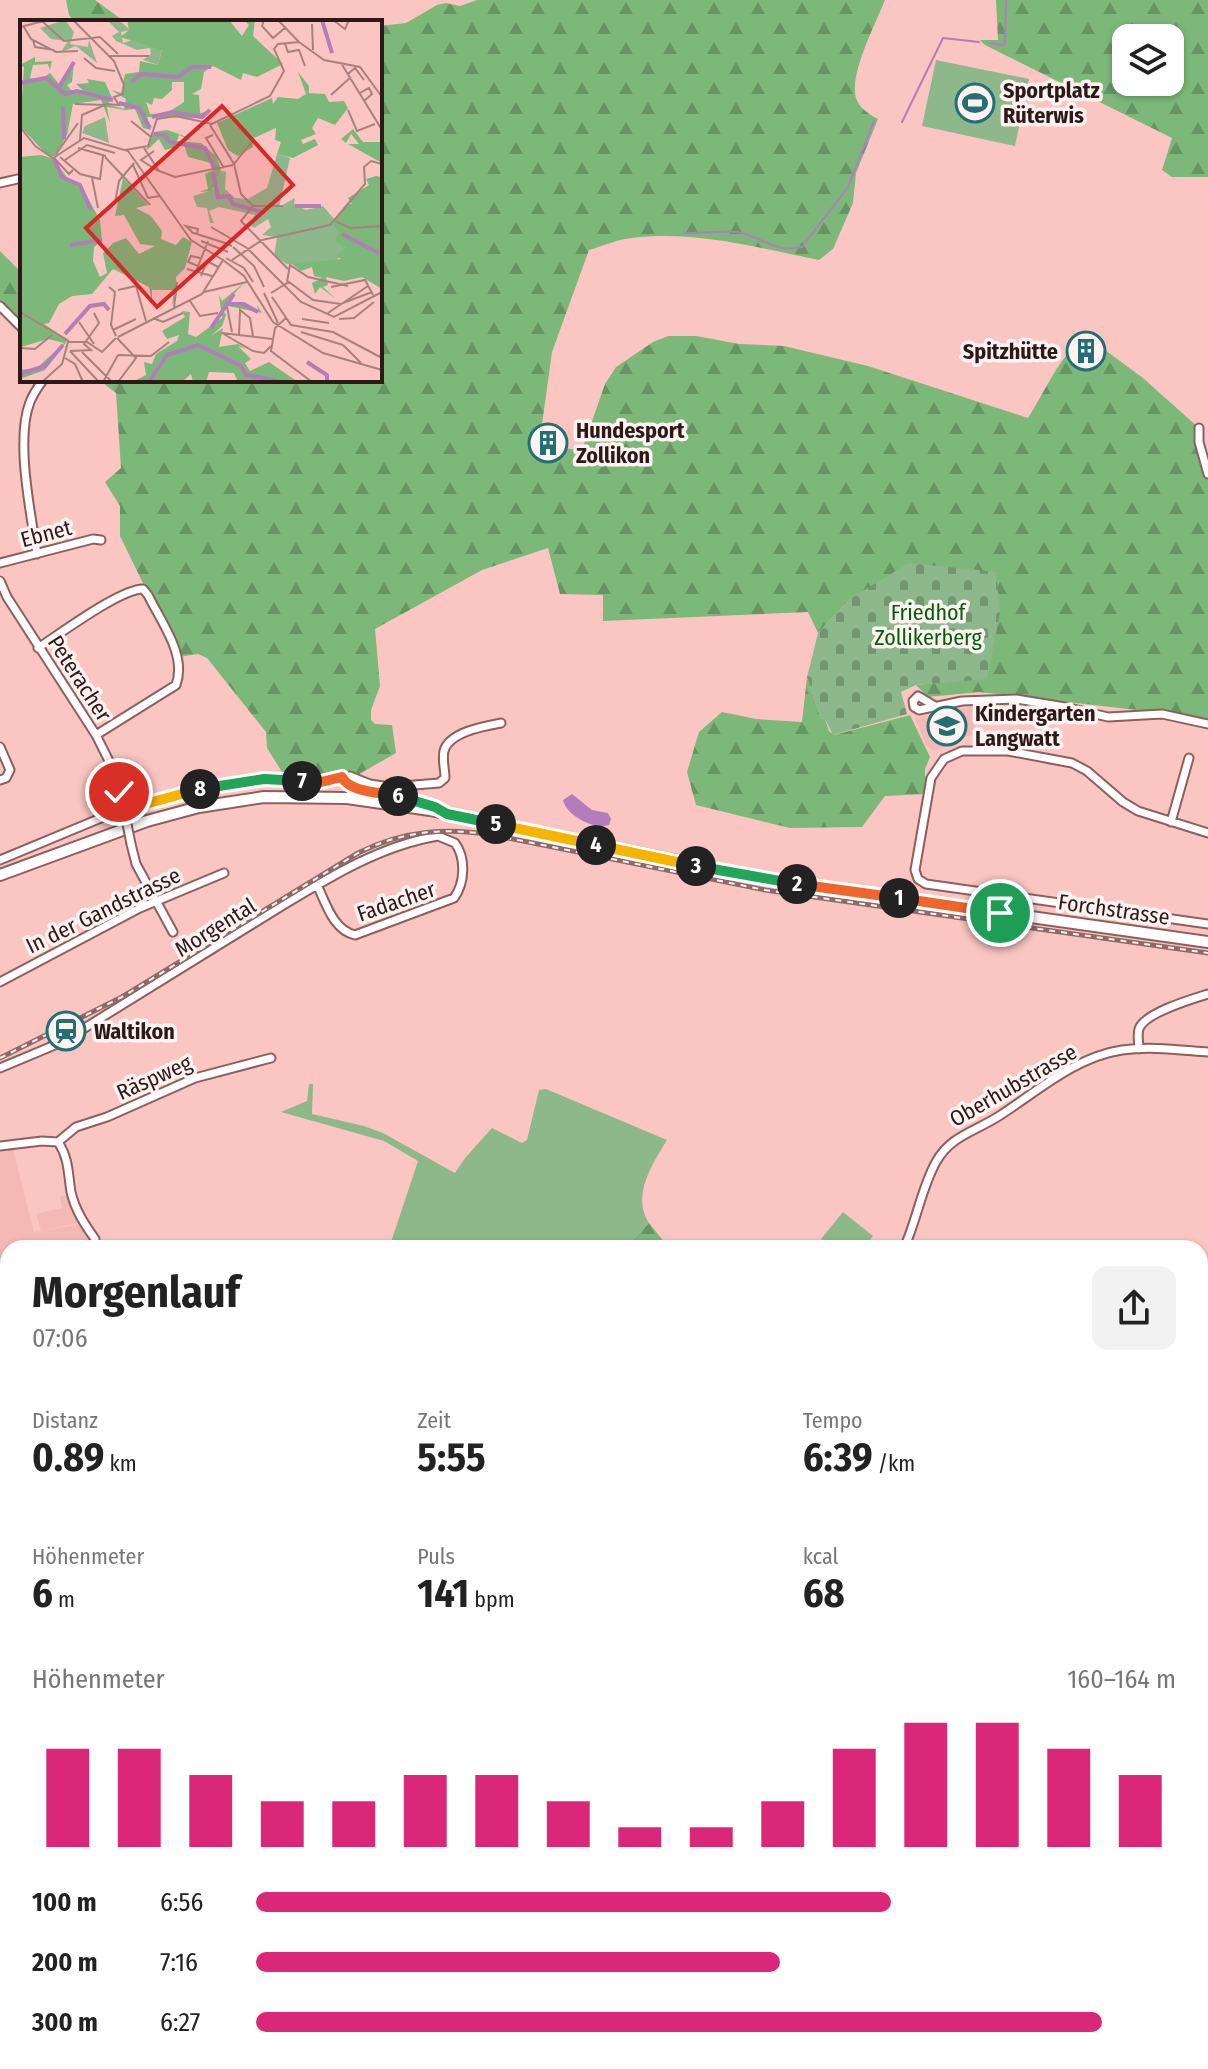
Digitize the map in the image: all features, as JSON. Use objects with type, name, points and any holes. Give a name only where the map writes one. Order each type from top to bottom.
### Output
[{"type":"main road","name":"Forchstrasse","points":[[0,875],[147,821],[190,809],[295,796],[347,798],[447,814],[769,880],[1208,942]]},
{"type":"street","points":[[0,183],[20,178]]},
{"type":"street","points":[[0,306],[20,326]]},
{"type":"street","points":[[37,554],[28,497],[23,430],[30,402],[42,382]]},
{"type":"street","points":[[1199,428],[1199,442],[1208,474]]},
{"type":"street","name":"Ebnet","points":[[0,563],[93,539],[101,540]]},
{"type":"street","name":"Peteracher","points":[[0,581],[38,648],[96,735],[112,767],[136,864],[173,932]]},
{"type":"street","points":[[38,648],[119,597],[138,589],[143,589],[148,595],[179,657],[181,671],[176,685],[96,735]]},
{"type":"street","points":[[935,706],[989,698],[1016,699],[1108,717],[1162,714],[1208,724]]},
{"type":"street","points":[[0,860],[123,810],[214,786],[264,779],[321,782],[342,777],[354,777],[370,784],[390,787],[439,783],[445,778],[444,752],[452,741],[483,727],[501,723]]},
{"type":"street","points":[[0,747],[10,770],[6,778],[0,780]]},
{"type":"street","points":[[1208,833],[1127,805],[1097,779],[1072,763],[1008,751],[962,751],[944,759],[931,778],[915,870],[920,881],[926,884],[1208,924]]},
{"type":"street","points":[[1171,822],[1189,758]]},
{"type":"street","name":"Forchstrasse","points":[[342,777],[347,785],[354,788],[407,797],[447,814]]},
{"type":"street","name":"Morgental","points":[[0,1068],[62,1042],[352,865],[424,838],[438,836],[455,843]]},
{"type":"street","name":"Fadacher","points":[[317,885],[340,929],[355,935],[454,898],[459,893],[463,870],[455,843]]},
{"type":"street","name":"In der Gandstrasse","points":[[0,982],[154,901],[224,873]]},
{"type":"street","points":[[1139,1049],[1138,1033],[1144,1021],[1161,1011],[1208,994]]},
{"type":"street","name":"Oberhubstrasse","points":[[907,1240],[936,1162],[959,1136],[999,1116],[1028,1094],[1074,1067],[1101,1056],[1139,1049],[1208,1052]]},
{"type":"street","name":"Räspweg","points":[[58,1142],[76,1127],[107,1117],[195,1078],[271,1058]]},
{"type":"street","points":[[0,1146],[58,1142],[66,1155],[72,1194],[83,1222],[95,1239]]},
{"type":"shaded area","name":"Kindergarten Langwatt","points":[[974,706],[976,735],[949,739],[948,745],[933,751],[926,745],[915,718]]},
{"type":"shaded area","points":[[572,794],[592,810],[608,813],[611,819],[609,825],[588,823],[569,811],[563,800]]},
{"type":"shaded area","points":[[13,1148],[34,1232],[80,1224],[89,1240],[0,1240],[0,1151]]},
{"type":"shaded area","points":[[72,1194],[83,1222],[41,1231],[36,1214],[62,1208],[60,1196]]},
{"type":"green space","points":[[66,0],[95,0],[122,20],[73,20]]},
{"type":"green space","points":[[477,0],[885,0],[860,63],[855,88],[860,105],[878,119],[856,173],[853,203],[833,249],[819,260],[703,238],[656,236],[621,240],[589,250],[552,352],[539,446],[582,450],[605,384],[616,367],[653,342],[668,336],[696,336],[739,344],[784,346],[868,366],[1028,418],[1068,353],[1086,336],[1143,378],[1199,428],[1208,474],[1208,718],[979,692],[928,697],[916,685],[987,678],[851,598],[818,633],[808,612],[603,621],[603,595],[560,594],[548,548],[482,570],[375,629],[380,686],[371,710],[371,720],[375,724],[392,725],[396,753],[354,777],[287,780],[267,748],[266,732],[207,658],[198,654],[179,657],[120,536],[120,506],[105,482],[121,468],[116,393],[102,382],[382,382],[382,26],[406,23],[437,5],[460,6]]},
{"type":"green space","points":[[996,0],[1208,0],[1208,177],[1172,177],[1162,170],[1172,138],[980,40],[998,40]]},
{"type":"green space","name":"Sportplatz Rüterwis","points":[[936,60],[1029,79],[1015,146],[922,126]]},
{"type":"green space","points":[[0,251],[20,269],[20,326],[0,306]]},
{"type":"green space","name":"Friedhof Zollikerberg","points":[[909,563],[996,572],[1000,613],[987,679],[916,685],[901,692],[907,714],[833,735],[825,719],[821,720],[807,677],[818,633],[851,598]]},
{"type":"green space","points":[[807,677],[821,719],[825,719],[834,735],[910,715],[930,757],[925,769],[925,777],[931,778],[926,794],[885,796],[862,827],[790,828],[696,805],[687,772],[699,732],[722,712],[756,719],[802,722]]},
{"type":"green space","points":[[309,1084],[313,1084],[312,1114],[383,1133],[455,1173],[492,1128],[522,1143],[527,1140],[539,1090],[546,1089],[667,1140],[650,1169],[643,1191],[644,1213],[649,1223],[633,1240],[392,1240],[418,1161],[384,1141],[281,1112],[307,1101]]},
{"type":"green space","points":[[843,1212],[873,1236],[870,1240],[821,1239]]},
{"type":"green space","points":[[649,1223],[663,1240],[633,1240]]},
{"type":"waterway","points":[[990,43],[1005,43],[1006,0]]},
{"type":"waterway","points":[[902,122],[943,38],[979,42]]},
{"type":"waterway","points":[[685,233],[736,232],[777,247],[802,247],[848,187],[874,121]]},
{"type":"railway","points":[[0,1058],[122,997],[358,853],[392,839],[426,832],[498,836],[765,890],[1208,953]]},
{"type":"place","name":"Sportplatz Rüterwis","points":[[975,103]]},
{"type":"place","name":"Spitzhütte","points":[[1086,351]]},
{"type":"place","name":"Hundesport Zollikon","points":[[548,443]]},
{"type":"place","name":"Kindergarten Langwatt","points":[[947,726]]},
{"type":"place","name":"Waltikon","points":[[66,1031]]},
{"type":"route","points":[[119,792],[123,810],[163,797],[244,781],[321,782],[342,777],[347,785],[354,788],[407,797],[447,814],[706,869],[1000,913]]}]
